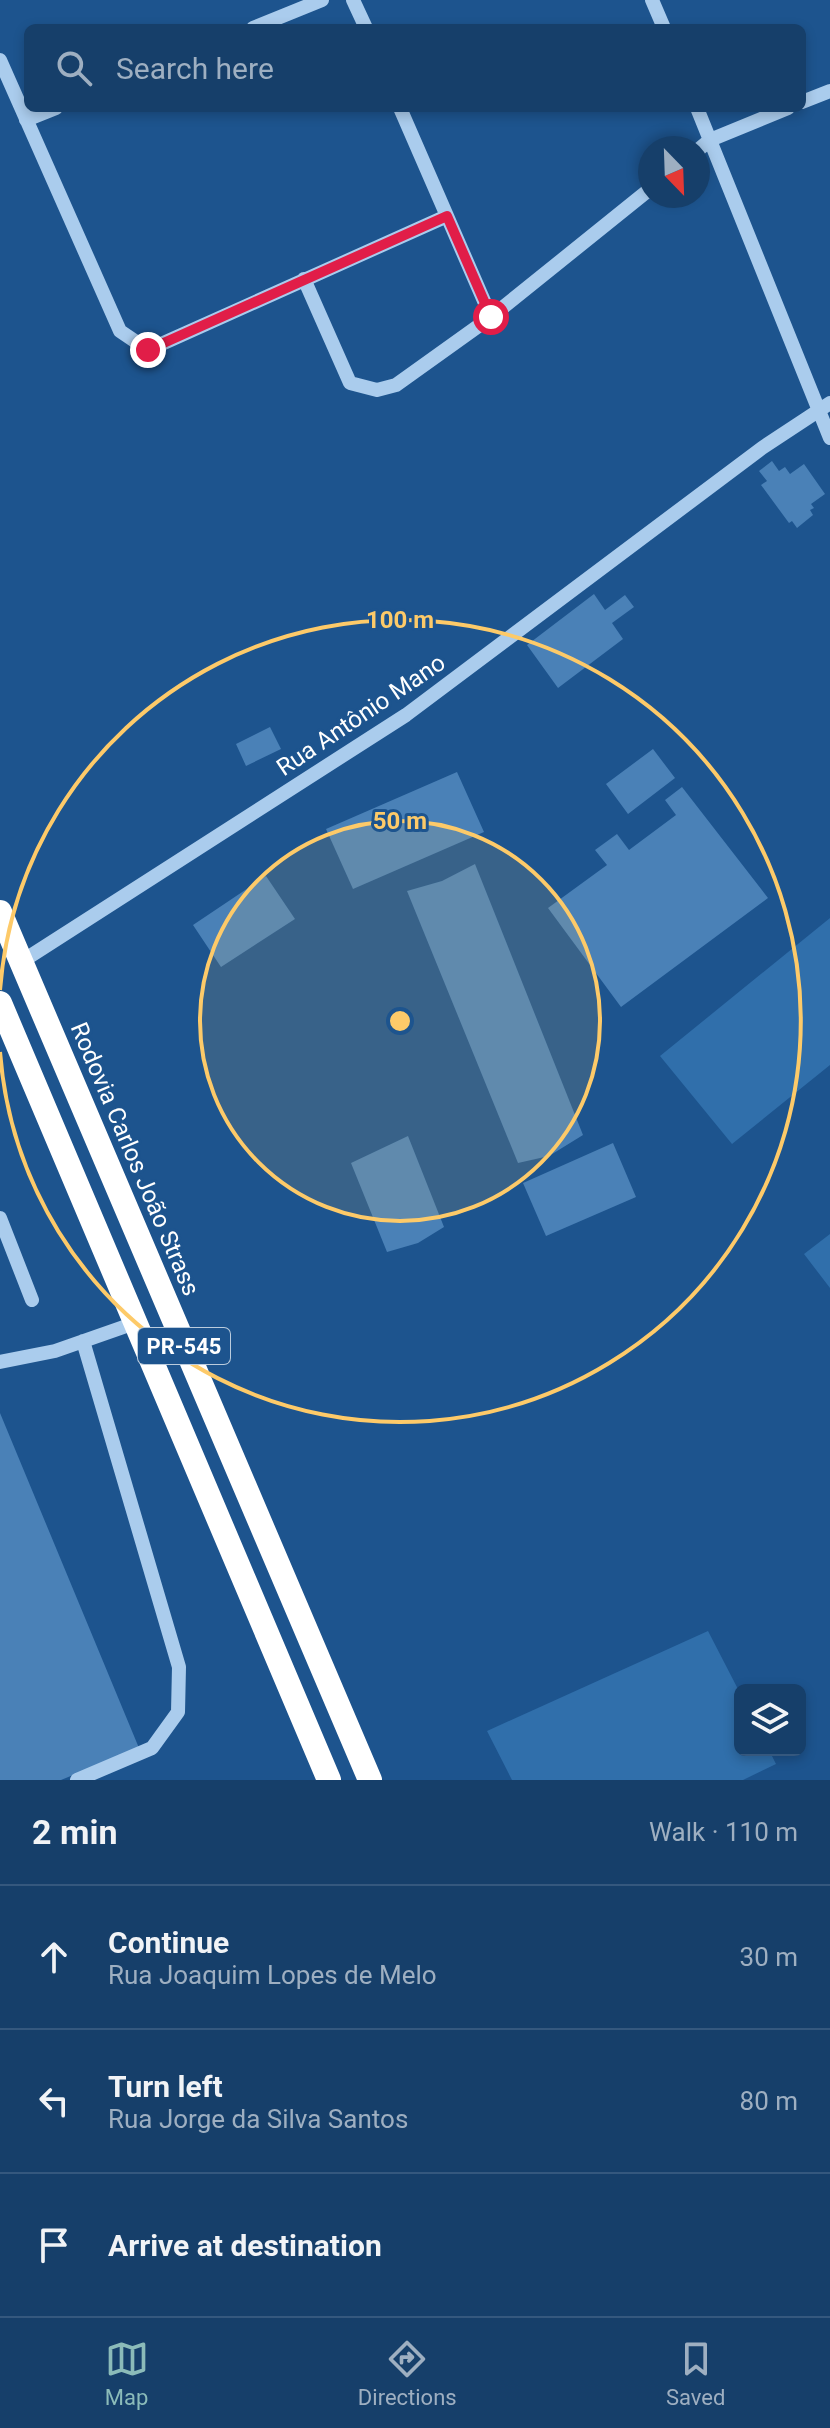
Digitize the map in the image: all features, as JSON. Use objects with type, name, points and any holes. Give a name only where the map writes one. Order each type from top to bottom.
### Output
[{"type":"highway","name":"Rodovia Carlos João Strass","points":[[0,912],[370,1780]]},
{"type":"highway","name":"PR-545","points":[[0,1003],[325,1779]]},
{"type":"street","points":[[263,24],[322,0]]},
{"type":"street","points":[[353,0],[364,24]]},
{"type":"street","points":[[652,0],[662,24]]},
{"type":"street","points":[[0,60],[120,331],[148,350],[447,216]]},
{"type":"street","points":[[806,100],[830,91]]},
{"type":"street","points":[[26,120],[46,112]]},
{"type":"street","points":[[402,112],[491,317]]},
{"type":"street","points":[[699,112],[708,136]]},
{"type":"street","points":[[778,112],[710,140],[824,407],[830,438]]},
{"type":"street","points":[[304,279],[350,383],[377,390],[396,385],[491,317],[638,199]]},
{"type":"street","name":"Rua Antônio Mano","points":[[21,962],[406,715],[762,448],[824,407]]},
{"type":"street","points":[[0,1218],[32,1300]]},
{"type":"street","points":[[0,1362],[55,1351],[135,1323]]},
{"type":"street","points":[[77,1780],[152,1748],[178,1712],[179,1682],[175,1652],[83,1341]]},
{"type":"shaded area","points":[[830,918],[830,1065],[732,1144],[660,1056]]},
{"type":"shaded area","points":[[830,1234],[830,1288],[804,1254]]},
{"type":"shaded area","points":[[708,1631],[735,1684],[734,1756],[772,1756],[776,1764],[743,1780],[512,1780],[487,1731]]},
{"type":"building","points":[[772,461],[779,471],[785,467],[790,474],[804,464],[825,494],[811,504],[813,515],[797,528],[792,521],[789,523],[761,485],[767,481],[759,471]]},
{"type":"building","points":[[594,594],[605,610],[625,595],[634,607],[612,623],[623,639],[558,688],[527,645]]},
{"type":"building","points":[[270,727],[281,749],[246,766],[236,744]]},
{"type":"building","points":[[653,749],[675,778],[628,814],[606,784]]},
{"type":"building","points":[[457,772],[484,832],[353,889],[326,829]]},
{"type":"building","points":[[682,787],[768,898],[621,1007],[548,908],[607,865],[595,850],[617,834],[629,850],[676,815],[665,800]]},
{"type":"building","points":[[475,864],[583,1135],[549,1156],[518,1163],[407,891],[442,881]]},
{"type":"building","points":[[266,876],[295,919],[221,967],[193,925]]},
{"type":"building","points":[[408,1136],[444,1227],[418,1243],[387,1252],[351,1163]]},
{"type":"building","points":[[613,1143],[636,1197],[546,1236],[523,1183]]},
{"type":"building","points":[[0,1413],[139,1748],[61,1780],[0,1780]]},
{"type":"route","points":[[148,350],[447,216],[491,317]]}]
